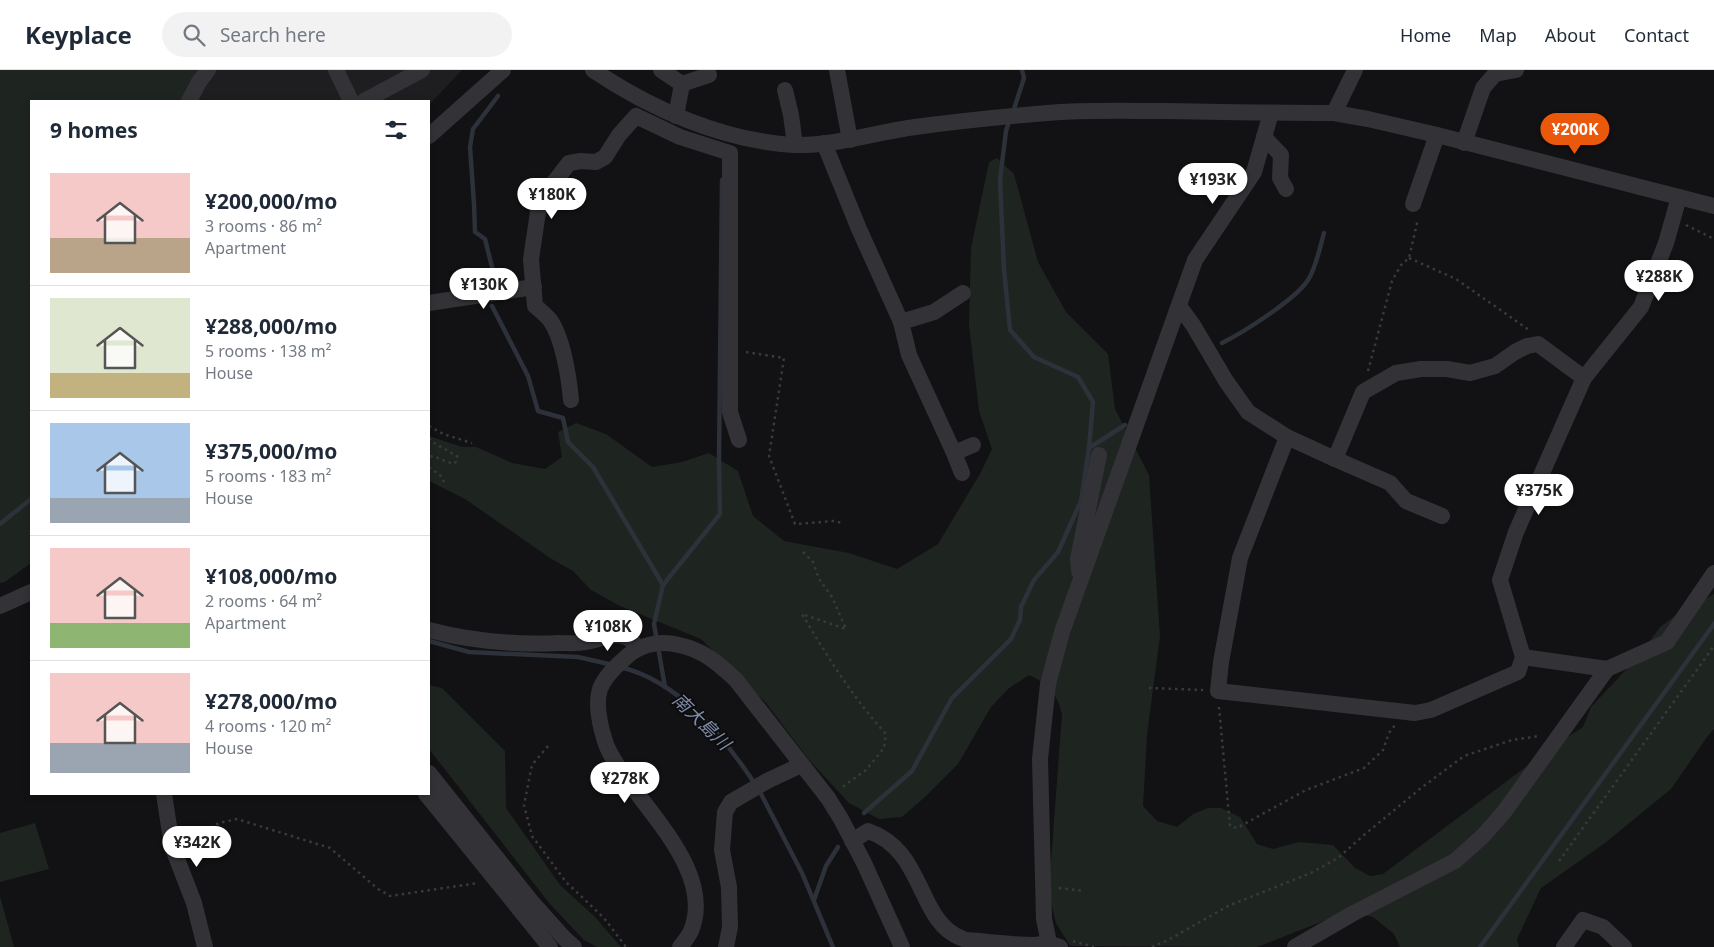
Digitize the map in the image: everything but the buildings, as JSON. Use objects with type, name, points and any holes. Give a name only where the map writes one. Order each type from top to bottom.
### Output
[{"type":"street","points":[[190,100],[208,70]]},
{"type":"street","points":[[336,70],[351,100]]},
{"type":"street","points":[[366,100],[422,70]]},
{"type":"street","points":[[430,135],[504,70]]},
{"type":"street","points":[[593,70],[606,79],[676,116],[701,135],[730,153],[730,412],[739,440]]},
{"type":"street","points":[[661,70],[682,84]]},
{"type":"street","points":[[837,70],[850,140]]},
{"type":"street","points":[[1334,113],[1355,70]]},
{"type":"street","points":[[1464,143],[1483,88],[1496,74],[1516,70]]},
{"type":"street","points":[[682,84],[709,75]]},
{"type":"street","points":[[676,116],[682,84]]},
{"type":"street","points":[[785,90],[795,145]]},
{"type":"street","points":[[571,400],[570,384],[559,338],[549,319],[535,306],[531,259],[538,212],[549,189],[569,163],[581,160],[596,162],[605,157],[619,135],[636,116],[680,137],[701,135],[795,145],[850,140],[908,128],[1022,116],[1110,110],[1334,113],[1437,135],[1714,206]]},
{"type":"street","points":[[852,841],[868,831],[880,835],[890,842],[904,856],[933,913],[945,928],[961,939],[1044,945],[1040,759],[1048,684],[1062,632],[1196,260],[1254,172],[1271,112]]},
{"type":"street","points":[[1413,204],[1437,135]]},
{"type":"street","points":[[1264,137],[1281,155],[1280,178],[1286,189]]},
{"type":"street","points":[[824,143],[859,229],[901,322],[909,355],[962,473]]},
{"type":"street","points":[[1287,437],[1240,558],[1220,662],[1218,691],[1415,713],[1431,710],[1518,672],[1523,657],[1500,580],[1516,532],[1584,378],[1641,307],[1666,243],[1679,197]]},
{"type":"street","points":[[430,303],[534,286]]},
{"type":"street","points":[[901,322],[934,312],[963,293]]},
{"type":"street","points":[[1179,306],[1193,325],[1226,381],[1248,412],[1287,437],[1390,482],[1406,501],[1442,516]]},
{"type":"street","points":[[1335,459],[1363,392],[1396,373],[1421,368],[1447,368],[1470,373],[1495,366],[1526,346],[1538,344],[1584,378]]},
{"type":"street","points":[[954,454],[973,445]]},
{"type":"street","points":[[1080,583],[1078,559],[1099,455]]},
{"type":"street","points":[[1294,947],[1352,914],[1455,861],[1483,836],[1504,812],[1607,669],[1667,642],[1714,573]]},
{"type":"street","points":[[0,606],[30,592]]},
{"type":"street","points":[[430,630],[489,641],[545,644],[584,642],[620,634],[632,639],[644,648]]},
{"type":"street","points":[[680,947],[690,932],[695,915],[694,888],[689,870],[678,850],[624,777],[607,748],[598,708],[600,690],[610,672],[644,648],[677,644],[707,655],[736,680],[828,798],[852,841],[902,947]]},
{"type":"street","points":[[1523,657],[1607,669]]},
{"type":"street","points":[[726,947],[730,927],[729,887],[722,850],[725,812],[731,802],[767,781],[801,765]]},
{"type":"street","points":[[430,775],[531,901],[574,947]]},
{"type":"street","points":[[164,795],[172,846],[194,903],[205,947]]},
{"type":"street","points":[[427,795],[550,947]]},
{"type":"street","points":[[1564,947],[1583,920],[1604,927],[1624,947]]},
{"type":"path","points":[[1363,392],[1392,281],[1401,265],[1409,258],[1420,213],[1413,204]]},
{"type":"path","points":[[1685,225],[1714,239]]},
{"type":"path","points":[[1409,258],[1456,279],[1538,336],[1538,344]]},
{"type":"path","points":[[730,349],[784,358],[769,456],[795,524],[833,521],[842,523]]},
{"type":"path","points":[[430,427],[442,434],[472,443]]},
{"type":"path","points":[[430,439],[457,456],[456,462],[453,464],[433,456],[430,457]]},
{"type":"path","points":[[430,468],[441,476],[444,482]]},
{"type":"path","points":[[803,552],[813,562],[819,579],[832,597],[846,629],[802,614],[829,659],[866,712],[886,734],[884,748],[866,770],[828,798]]},
{"type":"path","points":[[1559,860],[1714,646]]},
{"type":"path","points":[[1149,688],[1218,691],[1230,826],[1237,828],[1306,790],[1364,768],[1383,750],[1389,733],[1406,712]]},
{"type":"path","points":[[1152,947],[1228,906],[1311,873],[1338,858],[1421,788],[1464,756],[1512,740],[1562,732]]},
{"type":"path","points":[[548,746],[532,765],[524,806],[532,836],[566,882],[604,918],[626,947]]},
{"type":"path","points":[[172,846],[219,823],[237,819],[330,848],[378,889],[390,896],[483,882],[493,877]]},
{"type":"path","points":[[1043,877],[1059,889],[1084,891]]},
{"type":"shaded area","points":[[0,70],[200,70],[185,100],[30,100],[30,564],[5,582],[0,583]]},
{"type":"shaded area","points":[[214,70],[462,70],[430,104],[430,100],[194,100]]},
{"type":"shaded area","points":[[997,158],[1014,174],[1038,262],[1066,312],[1108,354],[1115,409],[1149,475],[1160,636],[1147,735],[1143,806],[1157,821],[1177,827],[1193,814],[1208,808],[1221,808],[1240,817],[1257,844],[1273,849],[1299,842],[1333,845],[1355,868],[1370,876],[1383,874],[1551,748],[1583,727],[1591,707],[1639,656],[1660,627],[1680,612],[1714,594],[1714,729],[1671,789],[1605,843],[1541,888],[1517,939],[1519,947],[1400,947],[1394,934],[1373,917],[1349,911],[1257,947],[1070,946],[1056,923],[1051,902],[1050,875],[1062,714],[1051,690],[1042,682],[1029,675],[1008,689],[991,707],[958,764],[902,817],[879,819],[849,803],[810,761],[766,703],[701,639],[620,606],[591,590],[573,571],[550,558],[465,499],[430,482],[430,436],[462,447],[476,447],[512,463],[545,469],[562,457],[558,432],[576,423],[606,434],[652,467],[682,462],[709,453],[738,471],[753,516],[784,541],[849,553],[897,569],[938,544],[981,472],[992,449],[979,411],[969,325],[971,248],[989,162]]},
{"type":"shaded area","points":[[430,685],[442,688],[505,751],[506,808],[560,885],[595,917],[621,947],[597,947],[584,940],[550,904],[430,750]]},
{"type":"shaded area","points":[[35,823],[49,869],[0,882],[0,833]]},
{"type":"shaded area","points":[[0,896],[14,947],[0,947]]},
{"type":"waterway","points":[[1013,112],[1024,78],[1022,70]]},
{"type":"waterway","points":[[496,283],[485,239],[475,232],[470,147],[473,129],[498,96]]},
{"type":"waterway","points":[[864,813],[912,771],[952,698],[1011,639],[1020,620],[1021,607],[1034,580],[1058,552],[1081,501],[1089,448],[1093,402],[1078,377],[1034,357],[1010,330],[1004,270],[1000,180],[1006,131],[1010,119]]},
{"type":"waterway","points":[[665,687],[654,624],[663,585],[720,514],[722,180]]},
{"type":"waterway","points":[[1222,343],[1269,314],[1302,288],[1313,270],[1324,233]]},
{"type":"waterway","points":[[492,306],[528,376],[538,411],[563,418],[568,442],[593,467],[663,585]]},
{"type":"waterway","points":[[1089,448],[1125,425]]},
{"type":"waterway","name":"南大島川","points":[[0,524],[30,500]]},
{"type":"waterway","points":[[1480,947],[1714,624]]},
{"type":"waterway","name":"南大島川","points":[[430,641],[469,652],[578,657],[613,665]]},
{"type":"waterway","name":"南大島川","points":[[620,667],[641,674],[661,684],[698,713],[729,747],[755,784]]},
{"type":"waterway","name":"南大島川","points":[[759,790],[802,873],[833,947]]},
{"type":"waterway","points":[[814,900],[826,866],[838,847]]}]
